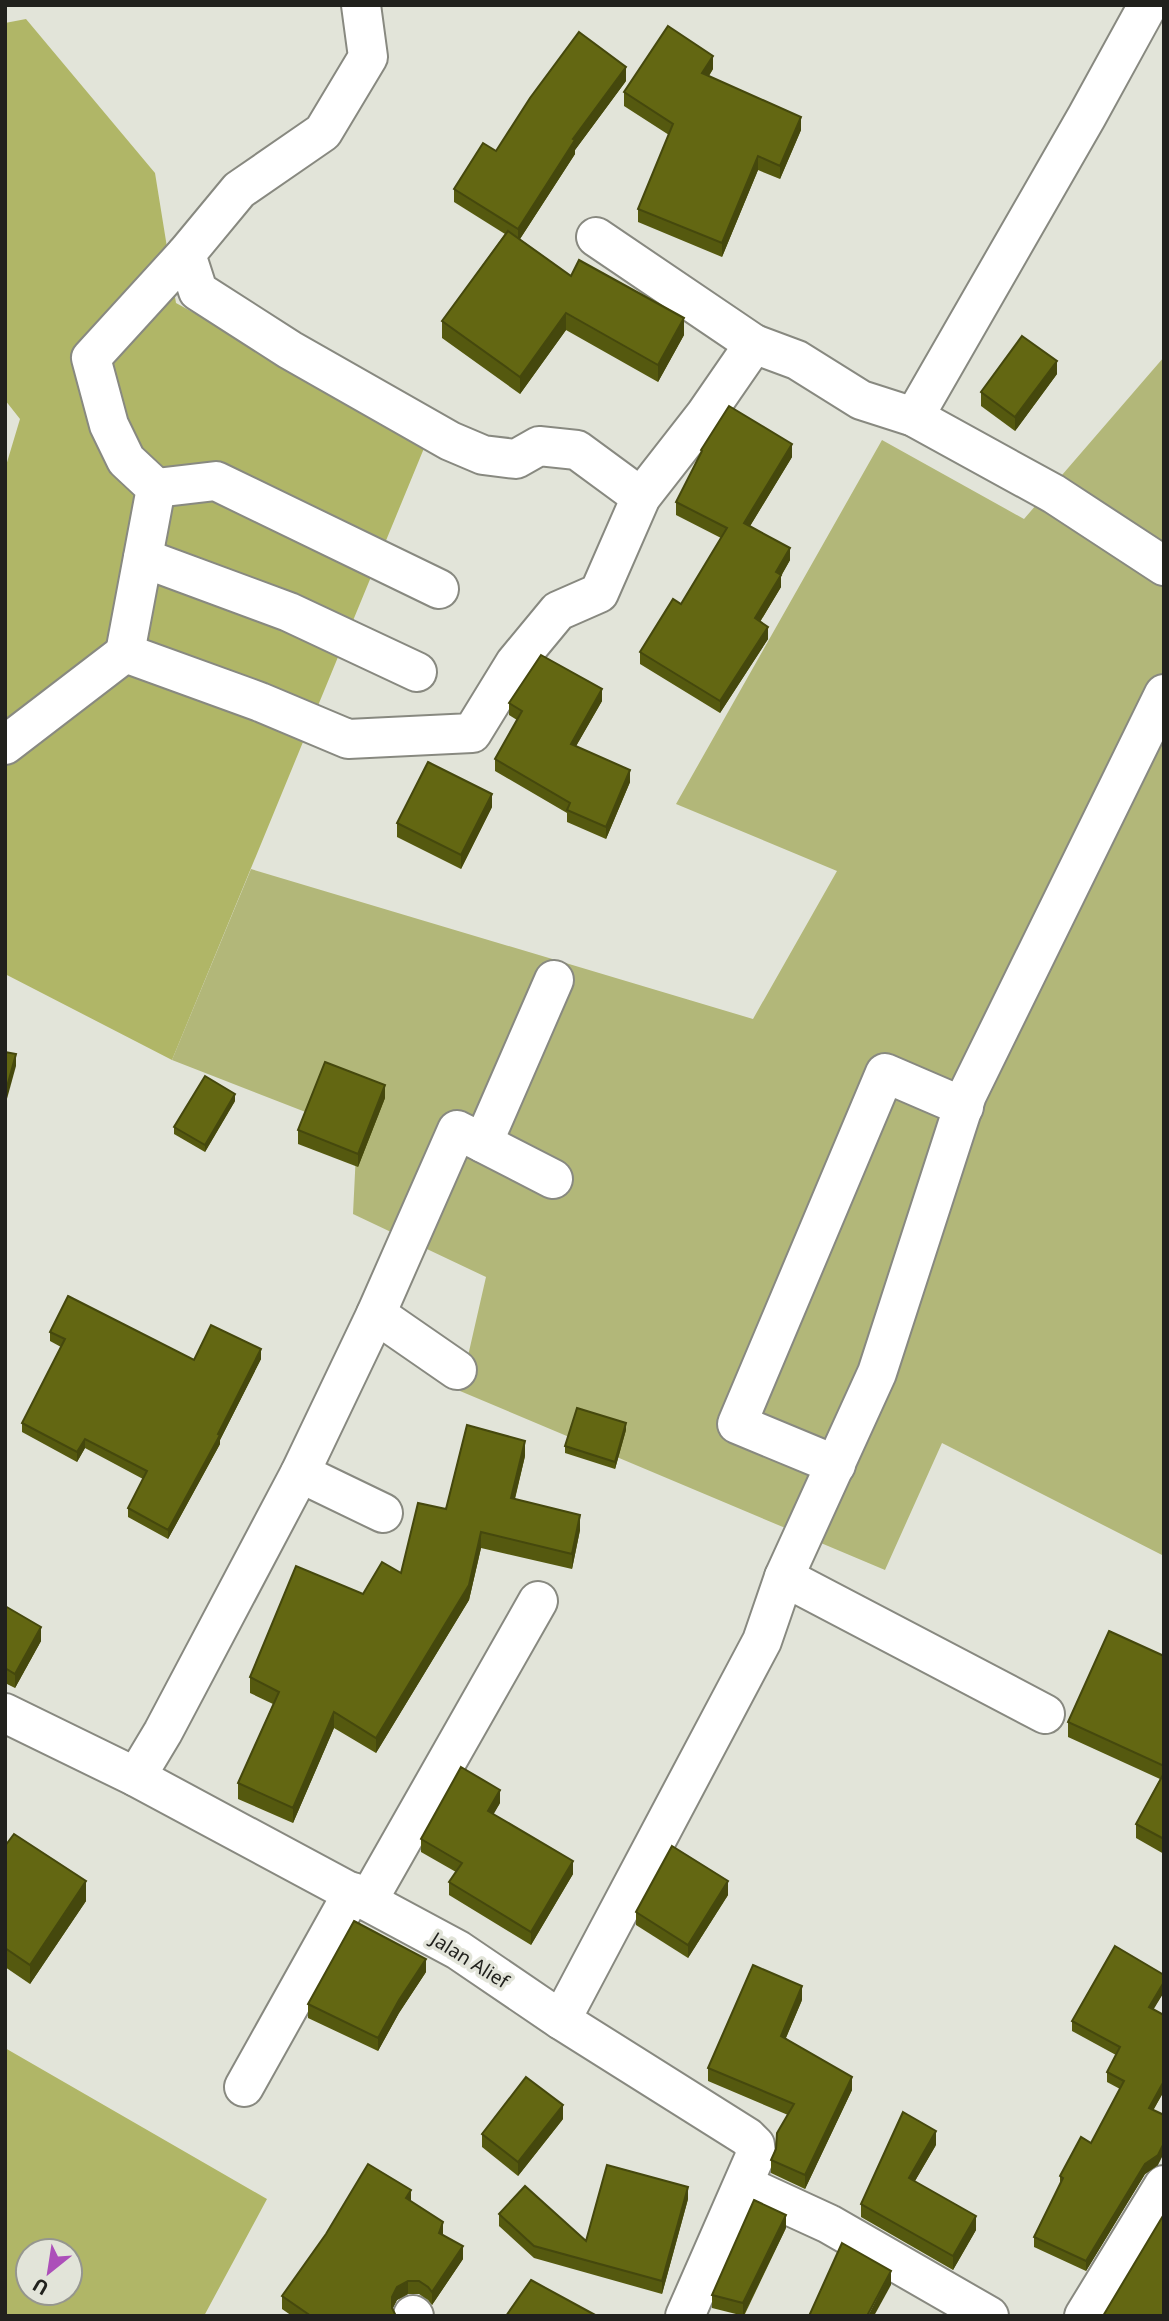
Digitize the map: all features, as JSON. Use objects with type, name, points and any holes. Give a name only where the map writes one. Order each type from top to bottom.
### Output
[{"type":"street","points":[[361,5],[368,57],[323,132],[239,190],[186,254],[91,358],[109,425],[126,460],[156,488],[216,481],[439,589]]},
{"type":"street","points":[[914,417],[1148,5]]},
{"type":"street","points":[[596,237],[754,344],[797,360],[861,400],[914,417],[1054,494],[1164,566]]},
{"type":"street","points":[[186,254],[198,290],[290,350],[450,441],[483,455],[516,459],[539,446],[577,450],[641,497]]},
{"type":"street","points":[[125,653],[260,702],[348,738],[472,733],[515,663],[558,611],[599,593],[641,497],[705,415],[754,344]]},
{"type":"street","points":[[5,745],[125,653],[156,488]]},
{"type":"street","points":[[144,558],[289,612],[417,672]]},
{"type":"street","points":[[561,2020],[762,1641],[784,1577],[877,1373],[967,1095],[1164,694]]},
{"type":"street","points":[[483,1143],[554,980]]},
{"type":"street","points":[[836,1465],[737,1424],[885,1073],[964,1107]]},
{"type":"street","points":[[136,1777],[163,1732],[300,1473],[376,1314],[457,1130],[553,1179]]},
{"type":"street","points":[[376,1314],[457,1370]]},
{"type":"street","points":[[300,1473],[383,1513]]},
{"type":"street","points":[[784,1577],[1045,1714]]},
{"type":"street","points":[[244,2087],[538,1601]]},
{"type":"street","name":"Jalan Alief","points":[[5,1713],[136,1777],[458,1950],[561,2020],[747,2137],[755,2145],[756,2154],[685,2316]]},
{"type":"street","points":[[744,2185],[829,2224],[989,2316]]},
{"type":"street","points":[[1084,2316],[1164,2185]]},
{"type":"green space","points":[[26,19],[155,173],[176,303],[427,441],[172,1060],[5,974],[5,469],[20,419],[5,400],[5,23]]},
{"type":"green space","points":[[1164,357],[1164,1556],[942,1443],[885,1570],[460,1391],[486,1277],[353,1214],[357,1132],[172,1060],[251,869],[753,1019],[837,871],[676,804],[882,440],[1024,519]]},
{"type":"green space","points":[[5,2048],[267,2199],[204,2316],[5,2316]]},
{"type":"building","points":[[668,26],[713,56],[702,73],[801,117],[780,166],[758,156],[722,243],[638,209],[673,124],[624,92]]},
{"type":"building","points":[[579,32],[626,67],[573,139],[575,140],[518,229],[454,189],[483,143],[496,151],[530,98]]},
{"type":"building","points":[[508,231],[571,276],[579,260],[684,318],[658,365],[566,313],[520,377],[442,321]]},
{"type":"building","points":[[1022,336],[1057,361],[1015,417],[981,392]]},
{"type":"building","points":[[729,406],[792,444],[744,523],[790,548],[776,572],[781,575],[755,618],[768,627],[720,701],[640,652],[673,599],[681,604],[727,528],[676,502],[701,450]]},
{"type":"building","points":[[541,655],[602,689],[571,744],[630,770],[606,827],[567,810],[570,803],[495,759],[522,711],[509,703]]},
{"type":"building","points":[[428,762],[492,794],[461,855],[397,823]]},
{"type":"building","points":[[5,1052],[16,1054],[5,1094]]},
{"type":"building","points":[[325,1062],[385,1085],[358,1154],[298,1130]]},
{"type":"building","points":[[205,1076],[235,1094],[205,1145],[174,1127]]},
{"type":"building","points":[[68,1296],[194,1360],[211,1325],[261,1349],[218,1434],[220,1435],[168,1530],[128,1508],[147,1471],[85,1439],[77,1452],[22,1423],[65,1339],[50,1332]]},
{"type":"building","points":[[577,1408],[626,1423],[615,1462],[565,1446]]},
{"type":"building","points":[[467,1425],[525,1441],[511,1498],[580,1515],[572,1554],[481,1532],[469,1585],[376,1738],[334,1712],[293,1808],[238,1783],[279,1692],[250,1677],[296,1566],[363,1594],[382,1562],[401,1573],[418,1503],[446,1509]]},
{"type":"building","points":[[5,1606],[41,1627],[15,1674],[5,1668]]},
{"type":"building","points":[[1109,1631],[1164,1656],[1164,1766],[1068,1722]]},
{"type":"building","points":[[461,1767],[500,1790],[488,1811],[573,1861],[531,1932],[449,1882],[462,1863],[421,1839]]},
{"type":"building","points":[[1164,1773],[1164,1839],[1136,1824]]},
{"type":"building","points":[[14,1834],[86,1881],[30,1965],[5,1948],[5,1846]]},
{"type":"building","points":[[672,1846],[728,1881],[688,1945],[636,1912]]},
{"type":"building","points":[[354,1921],[426,1959],[378,2038],[308,2004]]},
{"type":"building","points":[[1115,1946],[1164,1975],[1164,1982],[1149,2007],[1164,2015],[1164,2081],[1149,2108],[1164,2115],[1164,2143],[1158,2155],[1145,2164],[1086,2261],[1034,2237],[1063,2178],[1060,2176],[1081,2137],[1091,2143],[1124,2081],[1107,2072],[1120,2047],[1072,2021]]},
{"type":"building","points":[[753,1965],[802,1986],[781,2036],[852,2077],[805,2175],[771,2160],[776,2149],[777,2133],[794,2104],[708,2068]]},
{"type":"building","points":[[526,2077],[563,2105],[518,2162],[482,2134]]},
{"type":"building","points":[[903,2112],[936,2131],[909,2178],[976,2216],[953,2256],[861,2204]]},
{"type":"building","points":[[368,2164],[411,2190],[406,2198],[443,2222],[439,2233],[463,2246],[432,2292],[419,2281],[408,2281],[397,2287],[392,2297],[392,2308],[396,2316],[311,2316],[282,2296],[326,2234]]},
{"type":"building","points":[[607,2165],[688,2187],[662,2281],[534,2246],[499,2214],[525,2186],[586,2241]]},
{"type":"building","points":[[754,2200],[786,2215],[743,2303],[712,2295]]},
{"type":"building","points":[[1164,2214],[1164,2316],[1103,2316]]},
{"type":"building","points":[[842,2243],[891,2271],[868,2314],[872,2316],[809,2316]]},
{"type":"building","points":[[531,2280],[597,2316],[506,2316]]}]
